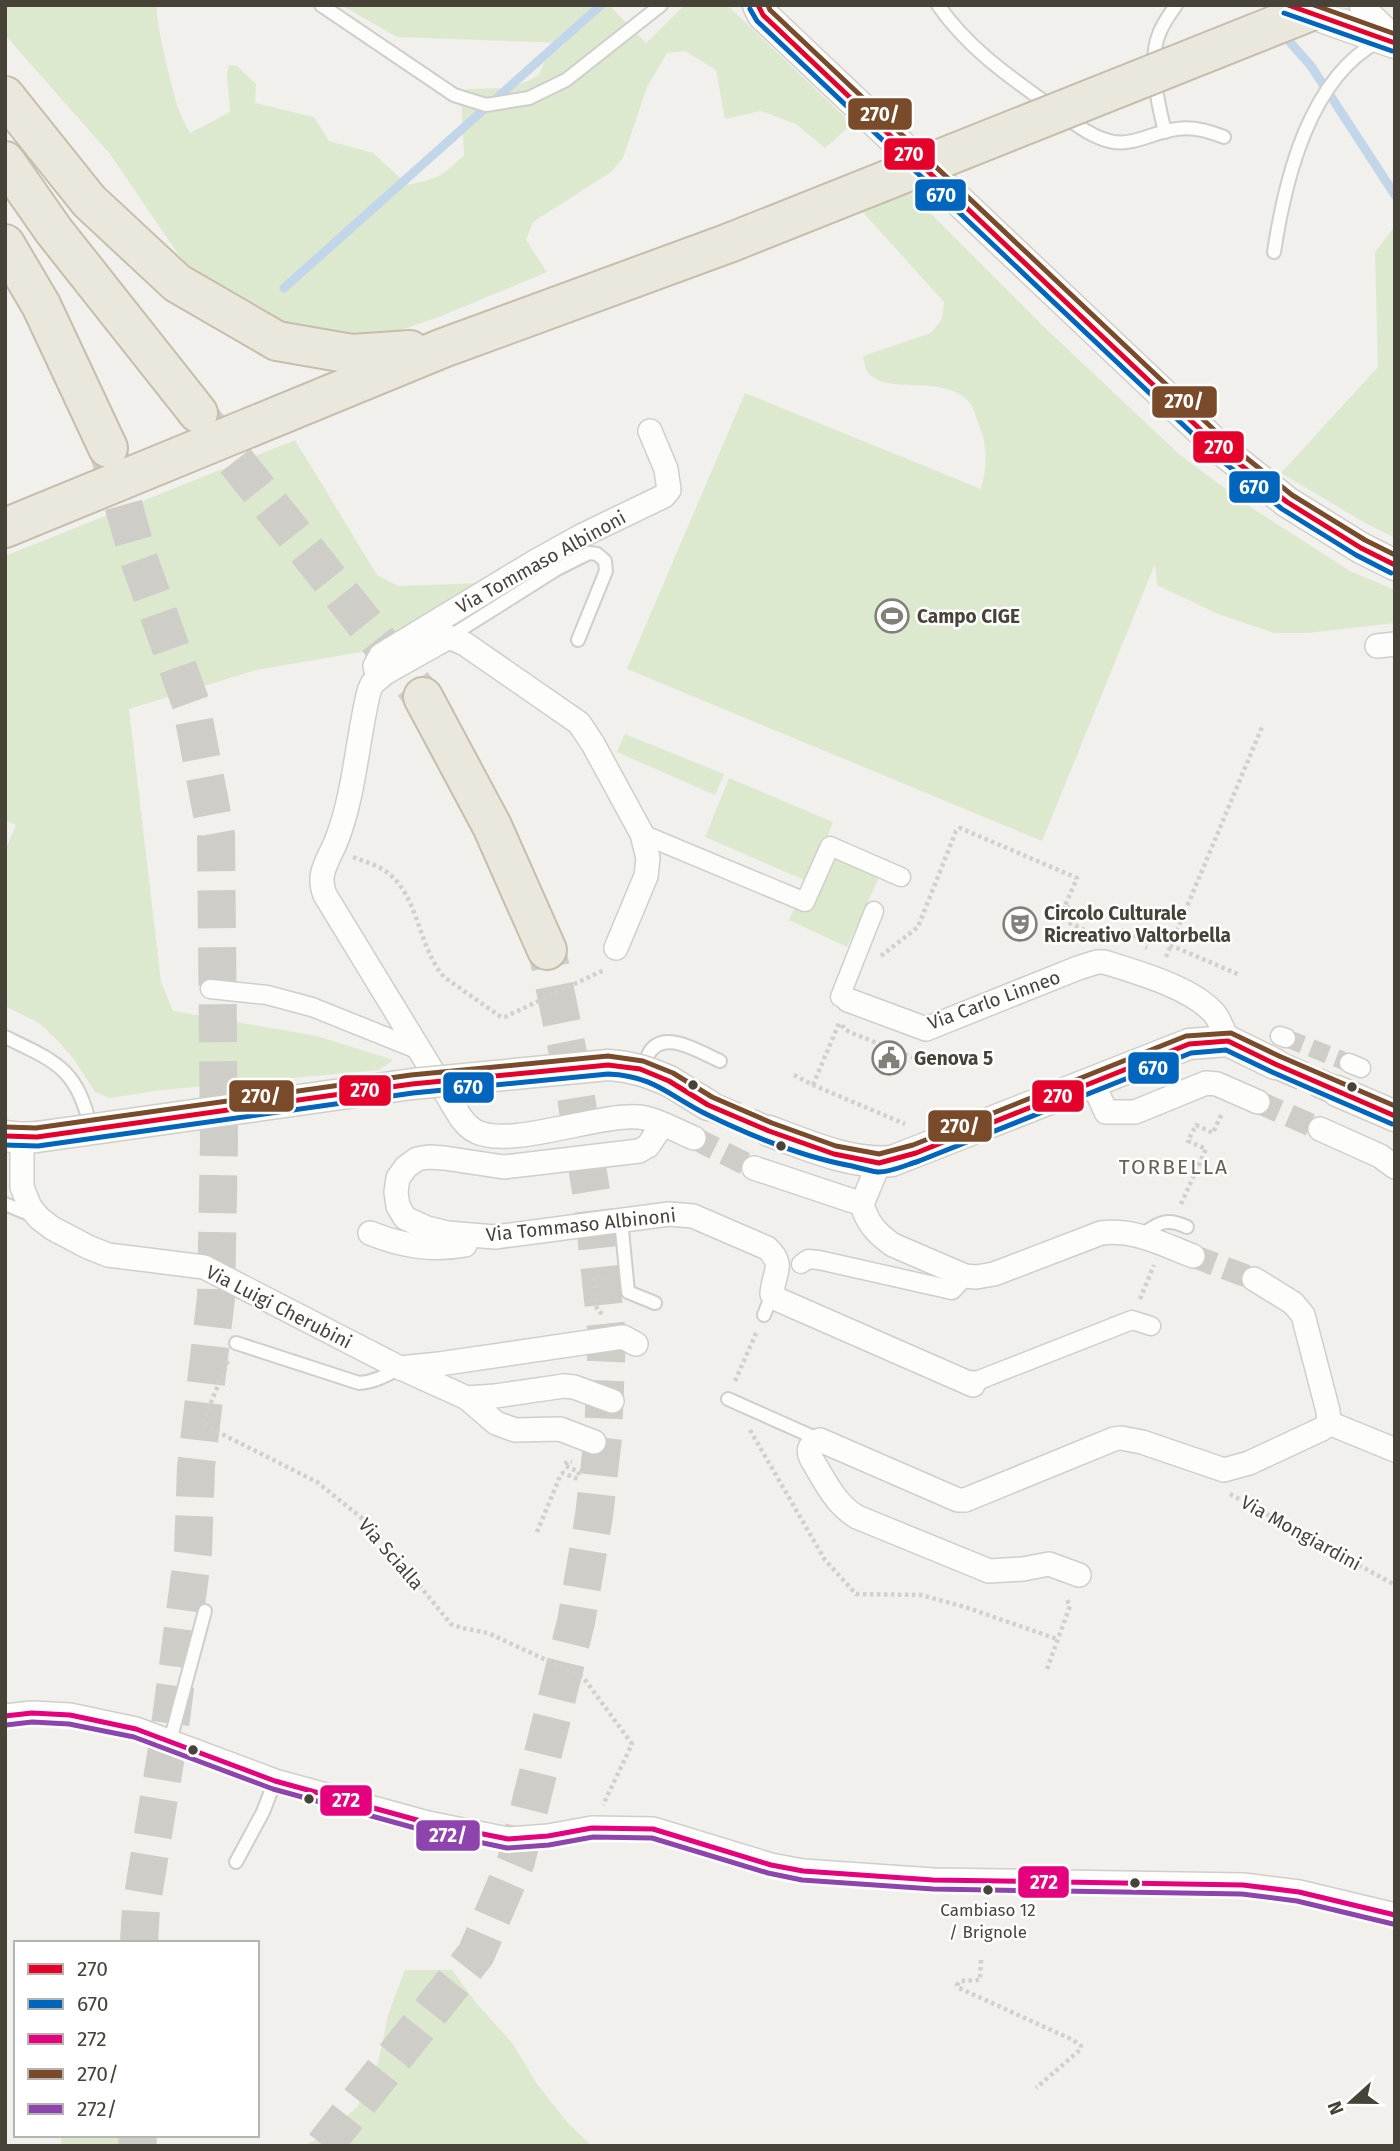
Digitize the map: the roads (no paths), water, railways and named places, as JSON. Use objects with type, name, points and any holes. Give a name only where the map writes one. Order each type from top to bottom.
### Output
[{"type":"highway","points":[[5,528],[443,348],[729,243],[1326,5]]},
{"type":"highway","points":[[5,96],[89,201],[177,284],[277,341],[352,354],[443,348]]},
{"type":"highway","points":[[5,161],[54,231],[198,413]]},
{"type":"highway","points":[[5,244],[41,305],[108,448]]},
{"type":"highway","points":[[422,697],[492,826],[547,950]]},
{"type":"street","points":[[758,5],[772,24],[1222,450],[1287,502],[1395,565]]},
{"type":"street","points":[[1287,5],[1391,40]]},
{"type":"street","points":[[1361,5],[1391,40]]},
{"type":"street","name":"Via Tommaso Albinoni","points":[[379,678],[375,666],[382,655],[580,536],[664,496],[669,490],[669,481],[650,431]]},
{"type":"street","name":"Via Tommaso Albinoni","points":[[616,948],[646,876],[648,858],[642,834],[579,723],[465,644],[449,637],[379,678],[369,691],[348,801],[321,881],[325,895],[461,1118],[478,1133],[494,1136],[515,1135],[639,1117],[665,1105]]},
{"type":"street","points":[[642,834],[805,902],[830,846],[901,877]]},
{"type":"street","points":[[844,1010],[840,997],[874,911]]},
{"type":"street","name":"Via Carlo Linneo","points":[[844,1010],[926,1029],[1097,962],[1104,962],[1179,989],[1214,1013],[1228,1041]]},
{"type":"street","points":[[210,989],[267,995],[312,1007],[419,1050]]},
{"type":"street","points":[[769,1131],[834,1154],[878,1163],[892,1161],[1189,1044],[1228,1041],[1280,1046]]},
{"type":"street","points":[[38,1218],[22,1187],[21,1137],[91,1130],[412,1084],[608,1065],[640,1069],[665,1105],[708,1105]]},
{"type":"street","points":[[1093,1083],[1106,1112],[1135,1112],[1206,1083],[1217,1084],[1258,1102]]},
{"type":"street","points":[[1337,1091],[1395,1116]]},
{"type":"street","name":"Via Tommaso Albinoni","points":[[665,1105],[694,1138]]},
{"type":"street","name":"Via Tommaso Albinoni","points":[[665,1105],[653,1140],[639,1151],[504,1167],[429,1157],[417,1159],[405,1167],[398,1178],[398,1206],[405,1217],[427,1228],[447,1233],[495,1237],[669,1214],[693,1216],[767,1248],[775,1255],[779,1267],[768,1304],[786,1304],[969,1383]]},
{"type":"street","points":[[1321,1129],[1381,1156],[1395,1167]]},
{"type":"street","points":[[878,1163],[862,1204],[866,1219],[893,1245],[965,1276],[995,1274],[1101,1233],[1123,1231],[1141,1235],[1193,1256]]},
{"type":"street","points":[[754,1168],[862,1204]]},
{"type":"street","name":"Via Luigi Cherubini","points":[[38,1218],[77,1241],[108,1255],[204,1268],[400,1368],[467,1398],[496,1423],[515,1430],[560,1429],[593,1441]]},
{"type":"street","points":[[370,1233],[403,1244],[443,1247],[471,1244],[495,1237]]},
{"type":"street","points":[[801,1264],[808,1259],[819,1260],[952,1290],[965,1276]]},
{"type":"street","points":[[1254,1279],[1293,1303],[1303,1315],[1329,1423]]},
{"type":"street","points":[[969,1383],[1132,1320],[1151,1326]]},
{"type":"street","points":[[400,1368],[623,1337],[636,1344]]},
{"type":"street","name":"Via Luigi Cherubini","points":[[467,1398],[564,1386],[612,1401]]},
{"type":"street","points":[[1079,1575],[1049,1564],[989,1571],[857,1517],[846,1511],[836,1499],[809,1453],[813,1442],[820,1440],[958,1500],[965,1500],[1114,1439],[1142,1442],[1224,1470],[1249,1463],[1322,1429],[1329,1423]]},
{"type":"street","points":[[1329,1423],[1395,1450]]},
{"type":"street","points":[[5,1716],[32,1713],[70,1715],[136,1729],[275,1781],[428,1823],[508,1839],[548,1836],[592,1828],[653,1829],[771,1865],[803,1871],[933,1880],[1243,1885],[1299,1892],[1395,1915]]},
{"type":"lane","points":[[321,5],[454,95],[486,105],[529,98],[566,80],[661,5]]},
{"type":"lane","points":[[938,5],[953,26],[980,54],[1091,134],[1114,142],[1124,142],[1178,128],[1206,130],[1224,137]]},
{"type":"lane","points":[[1165,132],[1156,91],[1155,51],[1158,35],[1176,5]]},
{"type":"lane","points":[[1274,252],[1291,168],[1311,115],[1338,76],[1356,56],[1368,46],[1391,40]]},
{"type":"lane","name":"Via Tommaso Albinoni","points":[[449,637],[557,569],[589,553],[597,554],[605,561],[606,571],[578,640]]},
{"type":"lane","points":[[5,1037],[45,1057],[67,1073],[78,1088],[91,1130]]},
{"type":"lane","points":[[648,1055],[654,1045],[666,1041],[720,1061]]},
{"type":"lane","points":[[5,1204],[38,1218]]},
{"type":"lane","points":[[621,1220],[628,1292],[656,1303]]},
{"type":"lane","points":[[1141,1235],[1161,1223],[1174,1222],[1187,1227]]},
{"type":"lane","points":[[236,1343],[359,1383],[386,1376],[400,1368]]},
{"type":"lane","points":[[728,1399],[820,1440]]},
{"type":"lane","points":[[170,1741],[205,1611]]},
{"type":"lane","points":[[236,1862],[263,1812],[275,1781]]},
{"type":"waterway","points":[[284,288],[601,5]]},
{"type":"waterway","points":[[1281,32],[1311,66],[1395,195]]},
{"type":"tunnel","points":[[200,416],[423,697]]},
{"type":"tunnel","points":[[108,450],[138,557],[191,704],[216,835],[219,1143],[216,1298],[196,1467],[193,1552],[167,1749],[141,1908],[139,1941]]},
{"type":"tunnel","points":[[324,2146],[476,1954],[516,1861],[576,1622],[594,1516],[603,1437],[607,1337],[592,1197],[572,1073],[547,950]]},
{"type":"tunnel","points":[[1286,1038],[1349,1063]]},
{"type":"tunnel","points":[[1275,1064],[1337,1091]]},
{"type":"tunnel","points":[[1258,1102],[1320,1129]]},
{"type":"tunnel","points":[[708,1105],[769,1131]]},
{"type":"tunnel","points":[[694,1138],[754,1168]]},
{"type":"tunnel","points":[[1193,1256],[1254,1279]]},
{"type":"tunnel","points":[[137,2137],[138,2146]]},
{"type":"place","name":"Campo CIGE","points":[[892,616]]},
{"type":"place","name":"Circolo Culturale Ricreativo Valtorbella","points":[[1020,924]]},
{"type":"place","name":"Genova 5","points":[[889,1058]]},
{"type":"place","name":"Cambiaso 12 / Brignole","points":[[988,1890]]},
{"type":"district","name":"TORBELLA","points":[[1174,1167]]}]
